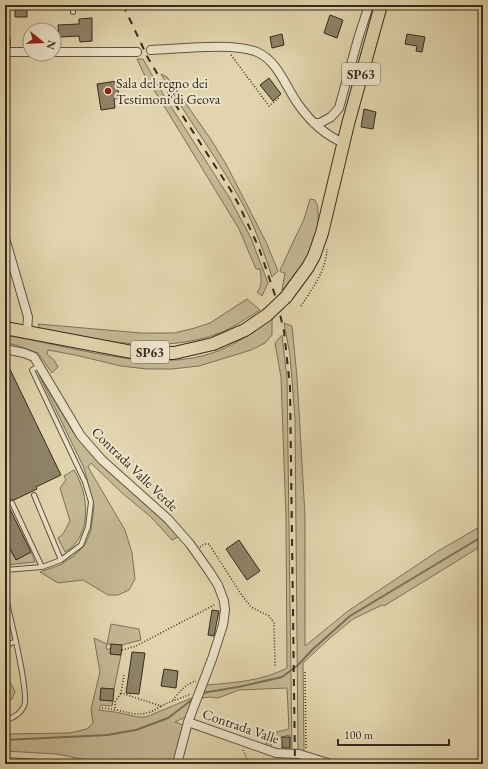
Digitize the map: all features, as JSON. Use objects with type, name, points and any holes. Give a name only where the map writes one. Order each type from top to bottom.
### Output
[{"type":"main road","name":"SP63","points":[[5,328],[132,352],[174,353],[213,344],[245,330],[267,315],[286,297],[308,267],[314,256],[322,233],[364,62],[381,5]]},
{"type":"street","points":[[314,123],[320,123],[330,117],[339,108],[369,5]]},
{"type":"street","points":[[151,50],[230,47],[256,52],[266,57],[277,68],[297,103],[314,123],[324,132],[344,143]]},
{"type":"street","points":[[6,52],[22,52]]},
{"type":"street","points":[[62,52],[137,52]]},
{"type":"street","points":[[5,238],[28,317],[27,332]]},
{"type":"street","name":"Contrada Valle Verde","points":[[5,349],[34,357],[74,425],[89,446],[102,460],[168,519],[195,551],[218,585],[224,601],[225,610],[223,625],[188,722],[177,764]]},
{"type":"street","name":"Contrada Valle","points":[[188,722],[276,753],[306,756],[331,764]]},
{"type":"street","points":[[5,762],[38,764]]},
{"type":"lane","points":[[73,5],[73,12]]},
{"type":"lane","points":[[6,52],[8,40]]},
{"type":"lane","points":[[5,570],[42,567],[61,560],[81,545],[88,527],[91,502],[85,482],[32,370],[40,366]]},
{"type":"lane","points":[[34,495],[61,560]]},
{"type":"lane","points":[[12,503],[42,567]]},
{"type":"lane","points":[[5,594],[16,641],[26,695],[24,706],[18,715],[5,721]]},
{"type":"lane","points":[[5,646],[16,641]]},
{"type":"path","points":[[230,47],[231,56],[269,106],[280,97]]},
{"type":"path","points":[[301,306],[320,277],[327,255],[326,236],[322,233]]},
{"type":"path","points":[[195,551],[204,544],[209,544],[251,607],[269,616],[272,620],[274,623],[275,666]]},
{"type":"path","points":[[122,650],[136,646],[224,601]]},
{"type":"path","points":[[305,672],[306,756]]},
{"type":"path","points":[[115,709],[116,702],[121,693],[124,675]]},
{"type":"path","points":[[173,700],[177,694],[192,682],[203,681]]},
{"type":"path","points":[[102,708],[115,709],[136,714],[146,714],[154,712],[161,706],[173,700],[180,699],[197,691],[199,692]]},
{"type":"path","points":[[121,693],[161,706]]},
{"type":"path","points":[[241,740],[240,743],[247,759],[259,764]]},
{"type":"shaded area","points":[[137,59],[143,59],[163,94],[229,197],[251,238],[268,283],[262,296],[257,292],[261,284],[260,269],[256,269],[239,229],[144,74]]},
{"type":"shaded area","points":[[161,74],[167,77],[210,138],[226,164],[266,242],[278,271],[272,277],[261,244],[247,212],[227,177]]},
{"type":"shaded area","points":[[310,199],[315,200],[318,207],[318,230],[316,237],[309,254],[293,278],[282,290],[285,273],[281,272],[280,270],[304,219]]},
{"type":"shaded area","points":[[247,299],[260,310],[220,333],[198,340],[176,343],[131,344],[86,338],[41,330],[38,324],[141,333],[174,333],[210,323]]},
{"type":"shaded area","points":[[272,318],[272,335],[265,343],[251,350],[199,366],[172,369],[147,369],[121,366],[48,350],[47,354],[54,360],[58,367],[52,373],[38,353],[16,345],[5,343],[5,335],[84,351],[140,360],[193,358],[218,351],[232,344],[259,328]]},
{"type":"shaded area","points":[[284,323],[292,326],[297,377],[305,515],[305,646],[348,611],[438,551],[483,525],[483,545],[384,606],[382,605],[353,619],[303,663],[304,752],[298,750],[295,418],[290,355]]},
{"type":"shaded area","points":[[282,335],[287,378],[292,750],[290,749],[290,735],[274,740],[270,747],[265,745],[272,733],[289,729],[287,688],[239,690],[218,698],[201,698],[206,685],[258,679],[287,668],[286,518],[281,377],[275,343]]},
{"type":"shaded area","points":[[39,375],[73,432],[93,457],[180,536],[172,540],[151,517],[122,493],[91,463],[88,467],[125,530],[132,553],[135,579],[129,590],[118,595],[108,595],[83,580],[58,583],[40,572],[60,565],[74,556],[85,545],[91,530],[94,506],[84,468]]},
{"type":"shaded area","points":[[74,470],[83,491],[86,514],[80,536],[74,545],[65,552],[58,538],[63,534],[70,521],[60,488],[66,480],[64,476]]},
{"type":"shaded area","points":[[5,539],[16,560],[31,552],[35,562],[5,565]]},
{"type":"shaded area","points":[[111,624],[139,629],[141,640],[122,645],[107,644]]},
{"type":"shaded area","points":[[94,638],[107,644],[106,649],[111,649],[111,654],[121,655],[114,689],[101,689],[100,700],[113,701],[112,706],[101,705],[99,710],[146,717],[194,697],[186,717],[175,722],[183,725],[174,764],[105,764],[57,754],[5,751],[5,734],[70,733],[87,729],[93,723],[91,709],[100,672]]},
{"type":"shaded area","points":[[5,671],[15,692],[12,699],[5,703]]},
{"type":"building","points":[[15,5],[27,5],[27,17],[15,17]]},
{"type":"building","points":[[330,15],[343,20],[337,38],[324,33]]},
{"type":"building","points":[[92,18],[92,41],[80,42],[79,36],[62,37],[62,25],[79,24],[79,19]]},
{"type":"building","points":[[282,34],[284,45],[272,48],[270,37]]},
{"type":"building","points":[[407,34],[425,37],[422,52],[416,51],[417,46],[405,44]]},
{"type":"building","points":[[269,78],[281,94],[273,101],[260,85]]},
{"type":"building","name":"Sala del regno dei Testimoni di Geova","points":[[117,81],[119,98],[114,99],[115,108],[101,110],[97,84]]},
{"type":"building","points":[[364,109],[376,112],[373,129],[361,127]]},
{"type":"building","points":[[5,359],[61,475],[36,487],[37,489],[7,503],[31,552],[16,560],[5,539]]},
{"type":"building","points":[[239,540],[260,571],[247,580],[226,549]]},
{"type":"building","points":[[212,610],[219,611],[214,636],[208,635]]},
{"type":"building","points":[[111,644],[122,645],[121,655],[110,654]]},
{"type":"building","points":[[132,652],[145,653],[139,694],[126,693]]},
{"type":"building","points":[[164,669],[178,671],[176,688],[161,686]]},
{"type":"building","points":[[101,688],[114,689],[113,701],[100,700]]},
{"type":"building","points":[[282,737],[290,737],[290,748],[282,748]]},
{"type":"waterway","points":[[202,693],[282,677],[297,666],[312,650],[350,616],[483,536]]},
{"type":"waterway","points":[[5,740],[107,735],[136,730],[168,718],[193,699]]},
{"type":"railway","points":[[123,5],[148,58],[175,104],[239,205],[259,248],[276,298],[284,331],[290,387],[295,764]]},
{"type":"place","name":"Sala del regno dei Testimoni di Geova","points":[[108,91]]}]
